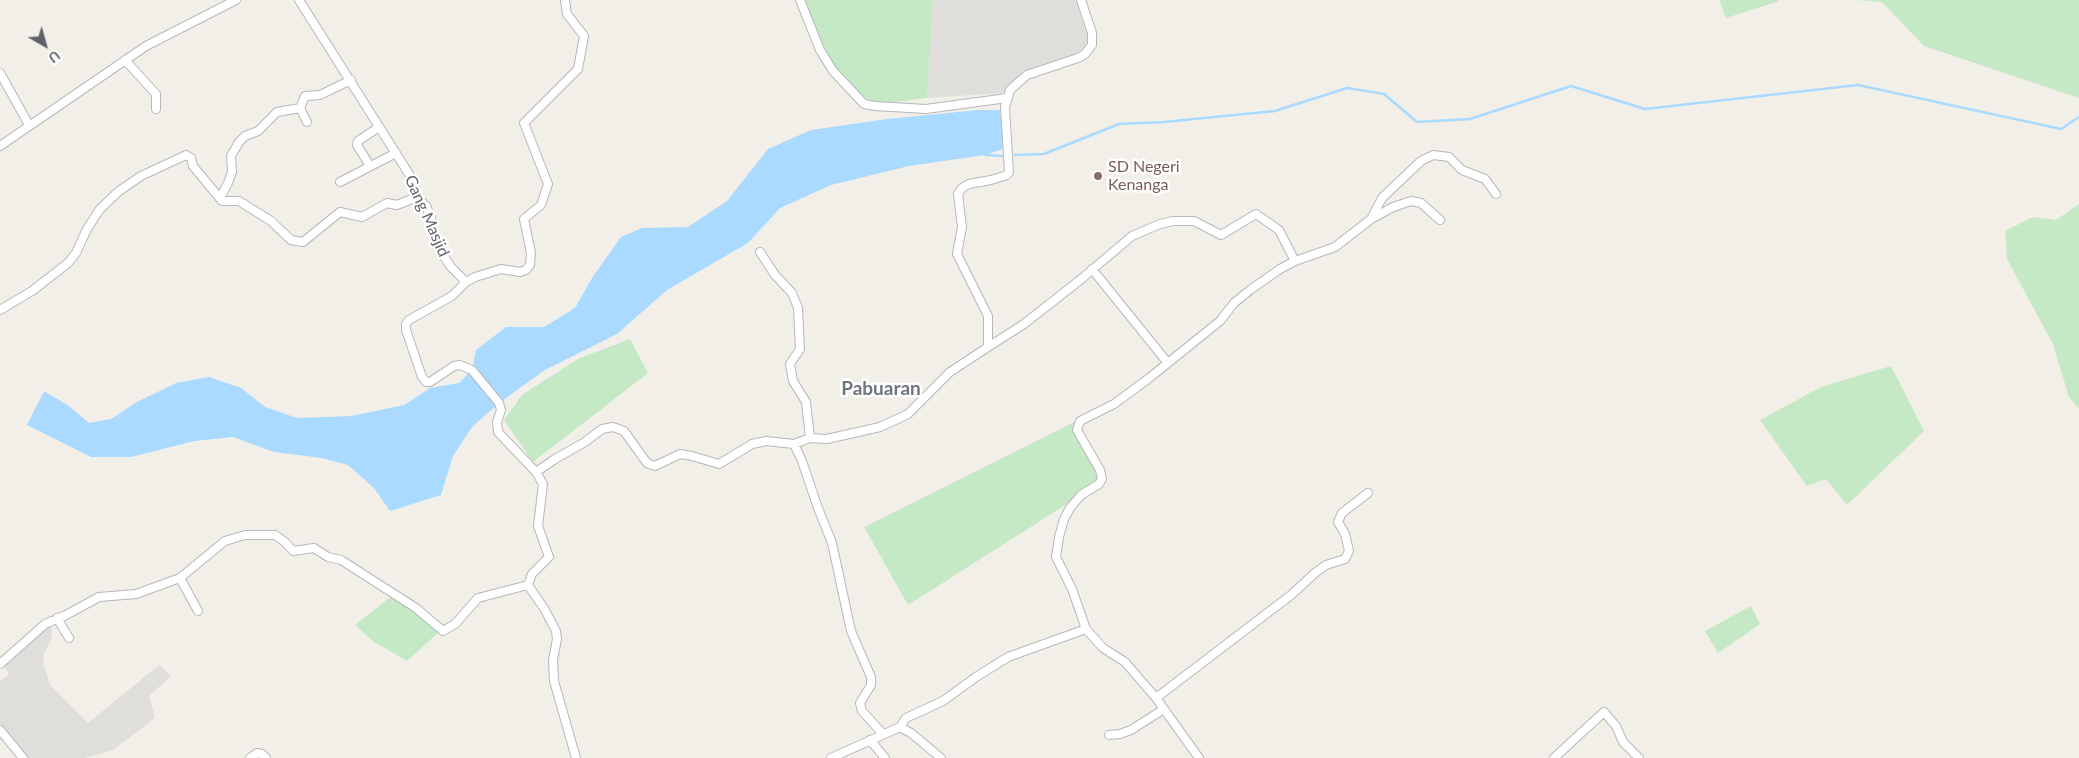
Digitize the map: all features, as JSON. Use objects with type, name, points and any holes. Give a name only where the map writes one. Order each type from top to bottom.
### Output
[{"type":"street","points":[[0,146],[146,46],[236,0]]},
{"type":"street","name":"Gang Masjid","points":[[299,0],[414,182],[417,197],[426,206],[431,218],[437,246],[451,268],[466,282]]},
{"type":"street","points":[[528,585],[532,574],[548,556],[538,526],[543,484],[536,472],[498,432],[497,422],[501,410],[498,403],[472,370],[460,365],[454,366],[430,382],[426,382],[422,377],[406,330],[406,324],[409,320],[452,296],[466,282],[475,277],[501,269],[520,272],[526,270],[530,265],[531,252],[524,219],[541,204],[548,184],[524,123],[578,69],[584,36],[567,14],[566,0]]},
{"type":"street","points":[[800,0],[820,50],[833,71],[856,98],[864,104],[926,109],[1006,98]]},
{"type":"street","points":[[988,347],[988,316],[957,254],[962,227],[958,198],[962,188],[969,184],[991,180],[1009,172],[1005,108],[1006,98],[1017,82],[1027,75],[1078,58],[1092,45],[1092,33],[1081,0]]},
{"type":"street","points":[[125,60],[156,94],[156,109]]},
{"type":"street","points":[[0,73],[30,125]]},
{"type":"street","points":[[300,108],[306,96],[320,94],[351,80]]},
{"type":"street","points":[[300,108],[307,122]]},
{"type":"street","points":[[220,198],[232,172],[230,156],[239,142],[245,136],[258,131],[277,112],[300,108]]},
{"type":"street","points":[[370,166],[357,145],[358,141],[379,127]]},
{"type":"street","points":[[340,182],[396,153]]},
{"type":"street","points":[[0,310],[32,291],[68,264],[76,253],[86,229],[100,209],[119,191],[142,176],[186,155],[191,158],[194,166],[222,201],[239,201],[271,221],[291,240],[303,242],[340,212],[362,217],[387,202],[397,205],[407,199],[417,197]]},
{"type":"street","points":[[1371,219],[1382,198],[1422,161],[1433,155],[1449,157],[1462,170],[1485,179],[1496,194]]},
{"type":"street","points":[[1199,758],[1156,698],[1125,662],[1103,648],[1086,629],[1072,589],[1056,557],[1059,536],[1064,519],[1070,508],[1081,496],[1099,484],[1102,478],[1100,470],[1077,430],[1077,426],[1080,421],[1114,404],[1220,322],[1234,303],[1250,290],[1295,261],[1335,248],[1371,219],[1393,207],[1411,201],[1421,203],[1440,220]]},
{"type":"street","points":[[536,472],[555,458],[585,442],[602,429],[613,427],[624,431],[647,463],[655,466],[680,454],[719,464],[752,444],[766,441],[794,444],[810,438],[827,439],[880,427],[908,414],[950,372],[1024,324],[1132,236],[1160,224],[1194,220],[1220,235],[1256,214],[1279,230],[1295,261]]},
{"type":"street","points":[[760,252],[775,275],[792,293],[798,308],[800,349],[790,364],[793,381],[806,402],[810,438]]},
{"type":"street","points":[[1092,269],[1167,362]]},
{"type":"street","points":[[794,444],[832,543],[851,631],[871,677],[871,685],[860,703],[862,711],[883,734]]},
{"type":"street","points":[[1156,698],[1290,595],[1315,573],[1326,565],[1345,559],[1349,551],[1345,534],[1338,522],[1342,513],[1368,493]]},
{"type":"street","points":[[0,664],[45,624],[98,597],[136,594],[180,578],[225,541],[246,535],[275,535],[285,542],[292,551],[314,548],[328,556],[341,560],[416,608],[443,630],[455,624],[478,598],[528,585]]},
{"type":"street","points":[[180,578],[198,611]]},
{"type":"street","points":[[528,585],[545,610],[556,631],[557,639],[553,660],[554,681],[576,758]]},
{"type":"street","points":[[57,618],[69,638]]},
{"type":"street","points":[[831,758],[900,727],[906,718],[943,701],[1008,657],[1086,629]]},
{"type":"street","points":[[1109,735],[1131,730],[1164,709]]},
{"type":"street","points":[[1554,758],[1604,712],[1616,726],[1623,742],[1639,758]]},
{"type":"street","points":[[900,727],[911,733],[941,758]]},
{"type":"street","points":[[0,730],[23,758]]},
{"type":"street","points":[[870,740],[885,758]]},
{"type":"street","points":[[250,758],[257,753],[262,754],[266,758]]},
{"type":"shaded area","points":[[933,0],[1076,0],[1088,38],[1086,46],[1080,52],[1023,74],[1009,85],[1004,93],[927,98]]},
{"type":"shaded area","points":[[51,623],[52,638],[44,653],[43,662],[50,685],[88,723],[159,665],[171,676],[149,696],[155,718],[113,750],[85,758],[29,758],[12,736],[0,725],[0,681],[9,674],[3,665]]},
{"type":"green space","points":[[805,0],[933,0],[927,98],[886,103],[866,100],[842,78],[821,41]]},
{"type":"green space","points":[[1719,0],[1778,0],[1779,1],[1726,18]]},
{"type":"green space","points":[[1857,0],[2079,0],[2079,98],[1924,46],[1882,2]]},
{"type":"green space","points":[[2079,204],[2079,409],[2069,397],[2053,344],[2007,259],[2005,231],[2033,217],[2056,220]]},
{"type":"green space","points":[[630,339],[648,373],[533,462],[504,420],[522,395],[578,359]]},
{"type":"green space","points":[[1891,366],[1924,431],[1847,505],[1826,479],[1807,486],[1760,420],[1821,387]]},
{"type":"green space","points":[[1074,422],[1106,479],[908,605],[864,527]]},
{"type":"green space","points":[[393,595],[440,631],[407,661],[374,642],[355,625]]},
{"type":"green space","points":[[1751,606],[1760,624],[1718,653],[1705,631]]},
{"type":"water","points":[[978,110],[1000,110],[1003,149],[985,155],[909,166],[831,185],[780,208],[748,243],[667,290],[617,334],[545,370],[499,403],[472,427],[453,456],[441,495],[390,511],[374,488],[348,465],[322,458],[274,452],[233,437],[194,441],[131,457],[91,457],[27,425],[44,391],[69,406],[89,423],[111,419],[137,402],[176,383],[209,377],[241,388],[265,407],[297,418],[352,416],[404,405],[430,388],[459,383],[472,370],[476,350],[506,327],[544,327],[575,308],[592,278],[621,237],[642,228],[688,227],[727,201],[768,149],[811,130],[887,119]]},
{"type":"waterway","points":[[1015,155],[1044,154],[1119,124],[1164,122],[1275,111],[1347,88],[1384,94],[1417,122],[1470,119],[1571,86],[1645,109],[1858,85],[2061,129],[2079,117]]},
{"type":"waterway","points":[[985,155],[1003,156]]},
{"type":"place","name":"SD Negeri Kenanga","points":[[1098,176]]},
{"type":"district","name":"Pabuaran","points":[[881,389]]}]
